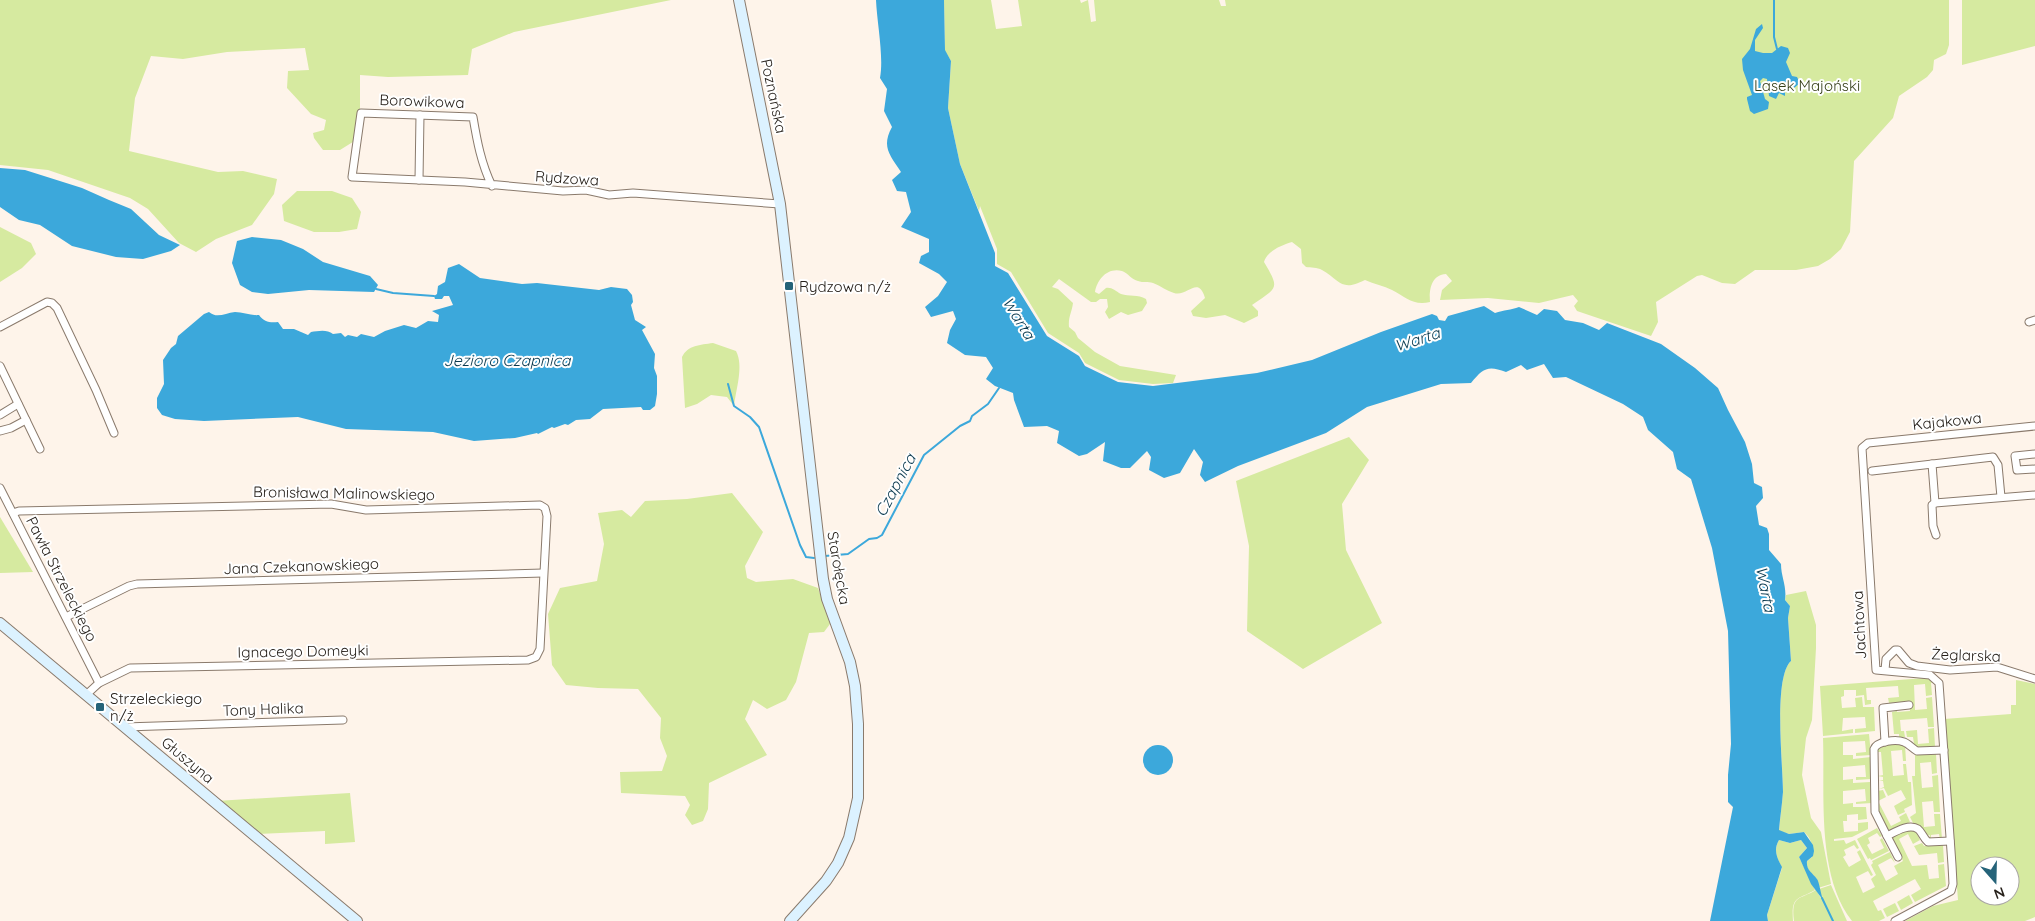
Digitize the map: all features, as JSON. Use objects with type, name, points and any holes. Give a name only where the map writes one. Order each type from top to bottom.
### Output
[{"type":"street","name":"Poznańska","points":[[739,0],[779,201]]},
{"type":"street","name":"Borowikowa","points":[[352,177],[361,113],[473,116],[479,150],[492,186]]},
{"type":"street","points":[[418,180],[420,115]]},
{"type":"street","name":"Rydzowa","points":[[352,177],[563,191],[586,190],[609,195],[633,193],[779,201]]},
{"type":"street","name":"Starołęcka","points":[[779,201],[823,579],[827,599],[852,672],[857,695],[858,724],[858,798],[849,838],[829,876],[790,921]]},
{"type":"street","points":[[0,327],[46,302],[52,303],[57,308],[96,390],[114,434]]},
{"type":"street","points":[[0,366],[40,449]]},
{"type":"street","points":[[0,414],[18,404]]},
{"type":"street","points":[[0,430],[10,428],[26,420]]},
{"type":"street","name":"Kajakowa","points":[[1863,446],[1877,442],[2035,426]]},
{"type":"street","name":"Jachtowa","points":[[1863,446],[1861,450],[1876,670],[1930,675],[1938,681],[1944,750],[1953,884],[1951,891],[1895,921]]},
{"type":"street","points":[[2035,454],[2015,456],[2017,470],[2035,469]]},
{"type":"street","points":[[1872,471],[1993,457],[1998,465],[2001,497]]},
{"type":"street","points":[[1932,464],[1935,503],[1932,506],[1932,516],[1936,535]]},
{"type":"street","name":"Pawła Strzeleckiego","points":[[0,488],[99,683]]},
{"type":"street","points":[[1935,503],[2035,495]]},
{"type":"street","name":"Bronisława Malinowskiego","points":[[13,513],[19,511],[330,504],[366,510],[540,505],[545,508],[546,516],[540,649],[536,657],[528,660]]},
{"type":"street","name":"Jana Czekanowskiego","points":[[66,617],[129,586],[137,584],[543,573]]},
{"type":"street","name":"Głuszyna","points":[[0,623],[357,921]]},
{"type":"street","name":"Żeglarska","points":[[1885,670],[1886,659],[1895,650],[1898,650],[1909,664],[1916,666],[1950,670],[1996,667],[2035,679]]},
{"type":"street","name":"Ignacego Domeyki","points":[[86,695],[99,683],[130,668],[528,660]]},
{"type":"street","points":[[1885,742],[1883,708],[1909,705]]},
{"type":"street","name":"Tony Halika","points":[[125,727],[343,720]]},
{"type":"street","points":[[1898,857],[1876,815],[1874,750],[1876,745],[1885,742],[1903,741],[1917,752],[1944,750]]},
{"type":"street","points":[[1887,836],[1901,829],[1912,828],[1919,830],[1928,842],[1950,841]]},
{"type":"green space","points":[[0,0],[671,0],[514,32],[472,49],[468,75],[388,77],[360,75],[360,115],[356,140],[340,150],[323,150],[314,138],[313,133],[324,130],[326,120],[311,114],[287,88],[288,71],[309,70],[305,48],[227,52],[183,59],[151,56],[135,98],[129,151],[218,172],[243,171],[277,179],[274,194],[252,225],[216,239],[196,252],[179,243],[148,209],[130,198],[48,170],[0,165]]},
{"type":"green space","name":"Lasek Majoński","points":[[944,0],[991,0],[996,29],[1022,26],[1018,0],[1080,0],[1081,3],[1088,0],[1091,22],[1096,21],[1094,0],[1219,0],[1221,6],[1226,6],[1225,0],[1949,0],[1949,45],[1946,54],[1934,60],[1933,70],[1927,77],[1899,96],[1893,118],[1854,161],[1850,232],[1841,249],[1830,259],[1818,266],[1796,270],[1755,270],[1735,284],[1722,283],[1702,275],[1697,276],[1656,302],[1658,322],[1651,336],[1577,311],[1574,306],[1578,301],[1573,295],[1539,303],[1488,298],[1440,300],[1442,290],[1452,281],[1446,274],[1434,280],[1430,293],[1430,302],[1419,303],[1365,280],[1351,285],[1342,284],[1320,269],[1306,267],[1302,263],[1301,249],[1292,242],[1275,249],[1266,258],[1264,262],[1273,278],[1274,287],[1252,305],[1258,311],[1258,316],[1244,323],[1225,315],[1206,318],[1193,316],[1191,311],[1205,298],[1199,288],[1196,287],[1184,292],[1174,293],[1153,283],[1136,280],[1117,270],[1107,273],[1100,279],[1095,292],[1099,294],[1106,288],[1110,288],[1124,295],[1143,297],[1147,303],[1142,311],[1128,315],[1121,312],[1109,319],[1105,312],[1108,307],[1107,299],[1091,302],[1059,279],[1052,287],[1058,289],[1073,303],[1069,327],[1078,338],[1095,352],[1120,366],[1176,375],[1173,383],[1153,384],[1119,380],[1085,363],[1079,353],[1048,333],[1011,272],[997,264],[997,249],[980,206],[979,211],[960,164],[948,108],[951,61],[945,51]]},
{"type":"green space","points":[[1962,0],[2035,0],[2035,46],[1962,65]]},
{"type":"green space","points":[[297,191],[332,191],[352,198],[361,212],[357,229],[339,232],[314,232],[284,221],[282,205]]},
{"type":"green space","points":[[0,227],[31,243],[36,254],[22,268],[0,282]]},
{"type":"green space","points":[[713,343],[736,351],[738,357],[739,378],[734,406],[727,397],[711,395],[697,404],[685,408],[682,357],[691,348]]},
{"type":"green space","points":[[1349,437],[1369,460],[1342,504],[1346,550],[1382,623],[1303,669],[1247,631],[1249,546],[1236,481]]},
{"type":"green space","points":[[732,493],[763,532],[745,566],[747,578],[756,582],[793,579],[818,588],[830,624],[824,632],[809,633],[796,682],[786,700],[767,709],[753,700],[745,719],[767,755],[709,783],[708,809],[703,821],[692,825],[685,815],[690,805],[685,796],[621,793],[620,772],[662,771],[667,756],[660,738],[661,718],[638,689],[566,685],[552,665],[548,614],[560,588],[597,581],[604,544],[598,513],[622,510],[631,517],[645,501],[687,499]]},
{"type":"green space","points":[[0,517],[33,572],[0,573]]},
{"type":"green space","points":[[1806,591],[1816,625],[1816,648],[1812,720],[1806,738],[1802,775],[1811,818],[1821,832],[1831,884],[1818,888],[1817,879],[1807,866],[1807,861],[1812,857],[1809,837],[1804,832],[1789,834],[1779,831],[1783,792],[1780,722],[1782,684],[1785,670],[1791,661],[1788,618],[1790,606],[1785,600],[1786,595]]},
{"type":"green space","points":[[1925,678],[1935,681],[1931,683],[1932,695],[1926,696],[1925,684],[1914,685],[1915,710],[1927,709],[1926,698],[1932,697],[1934,727],[1928,727],[1927,718],[1900,720],[1901,731],[1904,731],[1905,737],[1899,738],[1899,734],[1894,734],[1892,712],[1896,711],[1896,707],[1897,712],[1910,711],[1909,702],[1889,703],[1888,698],[1899,697],[1898,686],[1866,688],[1867,700],[1871,700],[1871,704],[1865,705],[1864,695],[1856,696],[1856,690],[1844,690],[1844,696],[1841,697],[1842,708],[1856,707],[1855,698],[1862,697],[1863,707],[1874,707],[1875,731],[1855,733],[1855,729],[1866,728],[1865,717],[1843,718],[1842,731],[1853,729],[1853,733],[1823,736],[1820,686]]},
{"type":"green space","points":[[2016,680],[2035,684],[2035,917],[2025,921],[1905,921],[1933,906],[1958,900],[1944,719],[2011,714],[2011,705],[2016,705]]},
{"type":"green space","points":[[1934,728],[1935,747],[1918,748],[1914,744],[1913,737],[1907,737],[1906,731],[1917,730],[1918,744],[1929,743],[1928,729]]},
{"type":"green space","points":[[1869,734],[1871,755],[1856,756],[1856,753],[1866,752],[1865,741],[1843,742],[1843,755],[1853,755],[1853,759],[1871,757],[1872,777],[1871,779],[1856,780],[1856,777],[1866,777],[1865,765],[1843,767],[1843,780],[1853,779],[1853,783],[1870,782],[1872,803],[1856,804],[1856,802],[1866,801],[1865,789],[1843,791],[1843,804],[1853,803],[1853,807],[1866,807],[1867,819],[1858,820],[1858,814],[1847,815],[1847,821],[1843,821],[1844,832],[1858,831],[1858,823],[1868,822],[1868,829],[1852,837],[1834,839],[1834,841],[1844,840],[1846,844],[1855,840],[1859,848],[1857,849],[1854,845],[1844,850],[1846,855],[1843,857],[1849,867],[1861,860],[1857,852],[1860,850],[1873,875],[1871,876],[1868,871],[1856,877],[1863,893],[1875,887],[1871,879],[1876,875],[1871,865],[1872,861],[1890,852],[1895,863],[1891,858],[1878,865],[1886,881],[1898,874],[1894,866],[1903,861],[1892,837],[1903,831],[1915,830],[1920,840],[1913,844],[1908,834],[1899,839],[1912,866],[1927,865],[1929,879],[1939,878],[1938,865],[1944,864],[1946,886],[1915,902],[1911,895],[1921,889],[1915,879],[1873,901],[1878,911],[1881,910],[1885,918],[1879,921],[1852,921],[1840,902],[1828,858],[1825,833],[1823,738]]},
{"type":"green space","points":[[1880,745],[1905,745],[1906,761],[1903,761],[1902,750],[1891,751],[1893,776],[1904,775],[1903,764],[1906,764],[1908,782],[1911,782],[1912,805],[1904,809],[1905,812],[1898,815],[1894,806],[1906,799],[1901,790],[1888,796],[1884,788],[1879,789],[1884,787],[1883,781],[1879,781],[1883,780],[1883,777],[1878,776],[1883,775],[1881,752],[1876,752]]},
{"type":"green space","points":[[1936,754],[1937,773],[1932,774],[1931,762],[1920,763],[1922,788],[1933,787],[1932,776],[1938,775],[1940,812],[1934,812],[1933,801],[1922,802],[1924,827],[1935,826],[1934,814],[1940,814],[1942,839],[1940,839],[1939,834],[1931,835],[1931,839],[1929,839],[1930,835],[1927,836],[1914,825],[1910,817],[1916,813],[1912,776],[1915,776],[1915,755]]},
{"type":"green space","points":[[1883,790],[1886,797],[1878,801],[1891,826],[1901,821],[1899,817],[1906,813],[1910,822],[1890,832],[1877,812],[1877,791]]},
{"type":"green space","points":[[350,793],[355,842],[325,844],[325,831],[258,834],[216,801]]},
{"type":"green space","points":[[1877,828],[1882,836],[1880,837],[1877,833],[1868,838],[1870,843],[1867,845],[1872,854],[1884,848],[1880,840],[1882,838],[1889,851],[1871,860],[1870,858],[1868,859],[1857,839]]},
{"type":"green space","points":[[1779,840],[1790,843],[1801,840],[1807,848],[1799,857],[1815,890],[1800,897],[1795,902],[1793,921],[1768,921],[1767,915],[1782,868],[1776,851]]},
{"type":"green space","points":[[1922,843],[1924,846],[1943,845],[1944,862],[1938,863],[1937,853],[1919,855],[1914,846]]},
{"type":"green space","points":[[1831,885],[1847,921],[1794,921],[1795,902],[1816,890],[1821,898],[1819,889]]},
{"type":"green space","points":[[1909,895],[1913,903],[1901,910],[1897,902]]},
{"type":"green space","points":[[1895,903],[1899,911],[1887,917],[1883,909]]},
{"type":"water","name":"Warta","points":[[876,0],[944,0],[945,50],[951,61],[948,108],[960,164],[995,253],[995,266],[1008,273],[1047,336],[1079,356],[1085,366],[1118,382],[1153,386],[1257,373],[1312,360],[1432,314],[1437,316],[1439,320],[1445,321],[1448,316],[1484,306],[1495,313],[1519,307],[1537,315],[1544,309],[1557,311],[1565,320],[1583,323],[1599,330],[1607,323],[1661,344],[1695,368],[1718,388],[1745,442],[1752,464],[1754,483],[1762,487],[1763,498],[1756,506],[1759,525],[1767,528],[1769,550],[1781,564],[1785,600],[1790,606],[1788,618],[1791,661],[1785,670],[1782,685],[1780,723],[1783,792],[1779,830],[1789,834],[1804,832],[1813,845],[1813,856],[1807,861],[1807,864],[1808,869],[1818,880],[1823,900],[1811,884],[1799,857],[1807,848],[1801,840],[1790,843],[1779,840],[1776,851],[1782,867],[1767,915],[1768,921],[1710,921],[1733,807],[1728,802],[1731,744],[1728,631],[1712,548],[1691,479],[1677,469],[1673,452],[1648,430],[1643,417],[1623,404],[1566,377],[1553,378],[1544,364],[1527,370],[1521,365],[1506,372],[1490,368],[1479,374],[1471,383],[1441,384],[1367,407],[1326,433],[1238,466],[1205,482],[1200,475],[1203,462],[1194,449],[1180,473],[1164,478],[1149,470],[1151,457],[1147,451],[1130,468],[1121,468],[1103,461],[1105,442],[1087,454],[1079,456],[1057,443],[1059,431],[1047,426],[1024,427],[1013,393],[995,386],[986,379],[993,368],[986,357],[965,355],[947,343],[950,330],[956,319],[953,311],[931,317],[925,307],[938,296],[947,282],[939,274],[919,263],[921,256],[929,252],[929,239],[901,227],[911,212],[906,192],[897,191],[892,180],[901,172],[890,156],[887,146],[887,140],[892,127],[884,111],[887,89],[880,78],[881,50]]},
{"type":"water","points":[[1762,24],[1763,28],[1755,40],[1755,51],[1772,53],[1781,46],[1788,48],[1790,53],[1786,62],[1792,76],[1797,77],[1800,83],[1794,88],[1789,86],[1785,90],[1785,96],[1779,93],[1776,99],[1769,96],[1767,79],[1763,78],[1760,81],[1765,99],[1769,102],[1768,109],[1754,114],[1750,111],[1747,99],[1747,97],[1752,95],[1743,70],[1742,59],[1750,49],[1756,29]]},
{"type":"water","points":[[0,168],[25,170],[82,188],[131,209],[159,235],[180,245],[171,251],[143,259],[116,257],[72,246],[40,225],[19,220],[0,207]]},
{"type":"water","points":[[252,237],[281,240],[303,249],[323,262],[370,276],[378,285],[374,292],[309,290],[268,294],[252,292],[240,285],[232,263],[237,241]]},
{"type":"water","name":"Jezioro Czapnica","points":[[459,264],[480,278],[522,284],[537,283],[599,290],[611,287],[627,289],[632,295],[633,302],[631,305],[635,320],[646,327],[642,330],[655,354],[654,368],[657,376],[657,394],[655,406],[650,410],[643,410],[641,407],[603,409],[590,419],[576,420],[568,425],[552,427],[538,434],[474,441],[433,432],[346,429],[298,417],[204,421],[175,419],[162,415],[157,408],[157,398],[164,384],[163,360],[176,344],[178,336],[204,314],[209,312],[218,315],[235,312],[259,315],[267,322],[278,322],[283,329],[294,329],[308,335],[311,332],[328,331],[333,334],[341,333],[345,337],[348,335],[357,337],[361,334],[374,337],[404,325],[416,328],[428,321],[438,322],[439,315],[432,311],[453,305],[449,296],[435,299],[434,296],[437,294],[438,286],[445,282],[448,268]]},
{"type":"water","points":[[1158,745],[1169,749],[1173,760],[1169,771],[1158,775],[1147,771],[1143,760],[1147,749]]},
{"type":"waterway","points":[[1774,0],[1774,37],[1777,49]]},
{"type":"waterway","points":[[376,289],[393,293],[434,296]]},
{"type":"waterway","name":"Czapnica","points":[[728,384],[734,406],[750,417],[759,427],[800,545],[806,557],[814,558]]},
{"type":"waterway","name":"Czapnica","points":[[825,556],[848,554],[869,539],[882,535],[924,455],[960,426],[970,421],[972,416],[988,404],[999,388]]},
{"type":"waterway","points":[[1822,898],[1833,921]]},
{"type":"place","name":"Rydzowa n/ż","points":[[789,286]]},
{"type":"place","name":"Strzeleckiego n/ż","points":[[100,707]]}]
